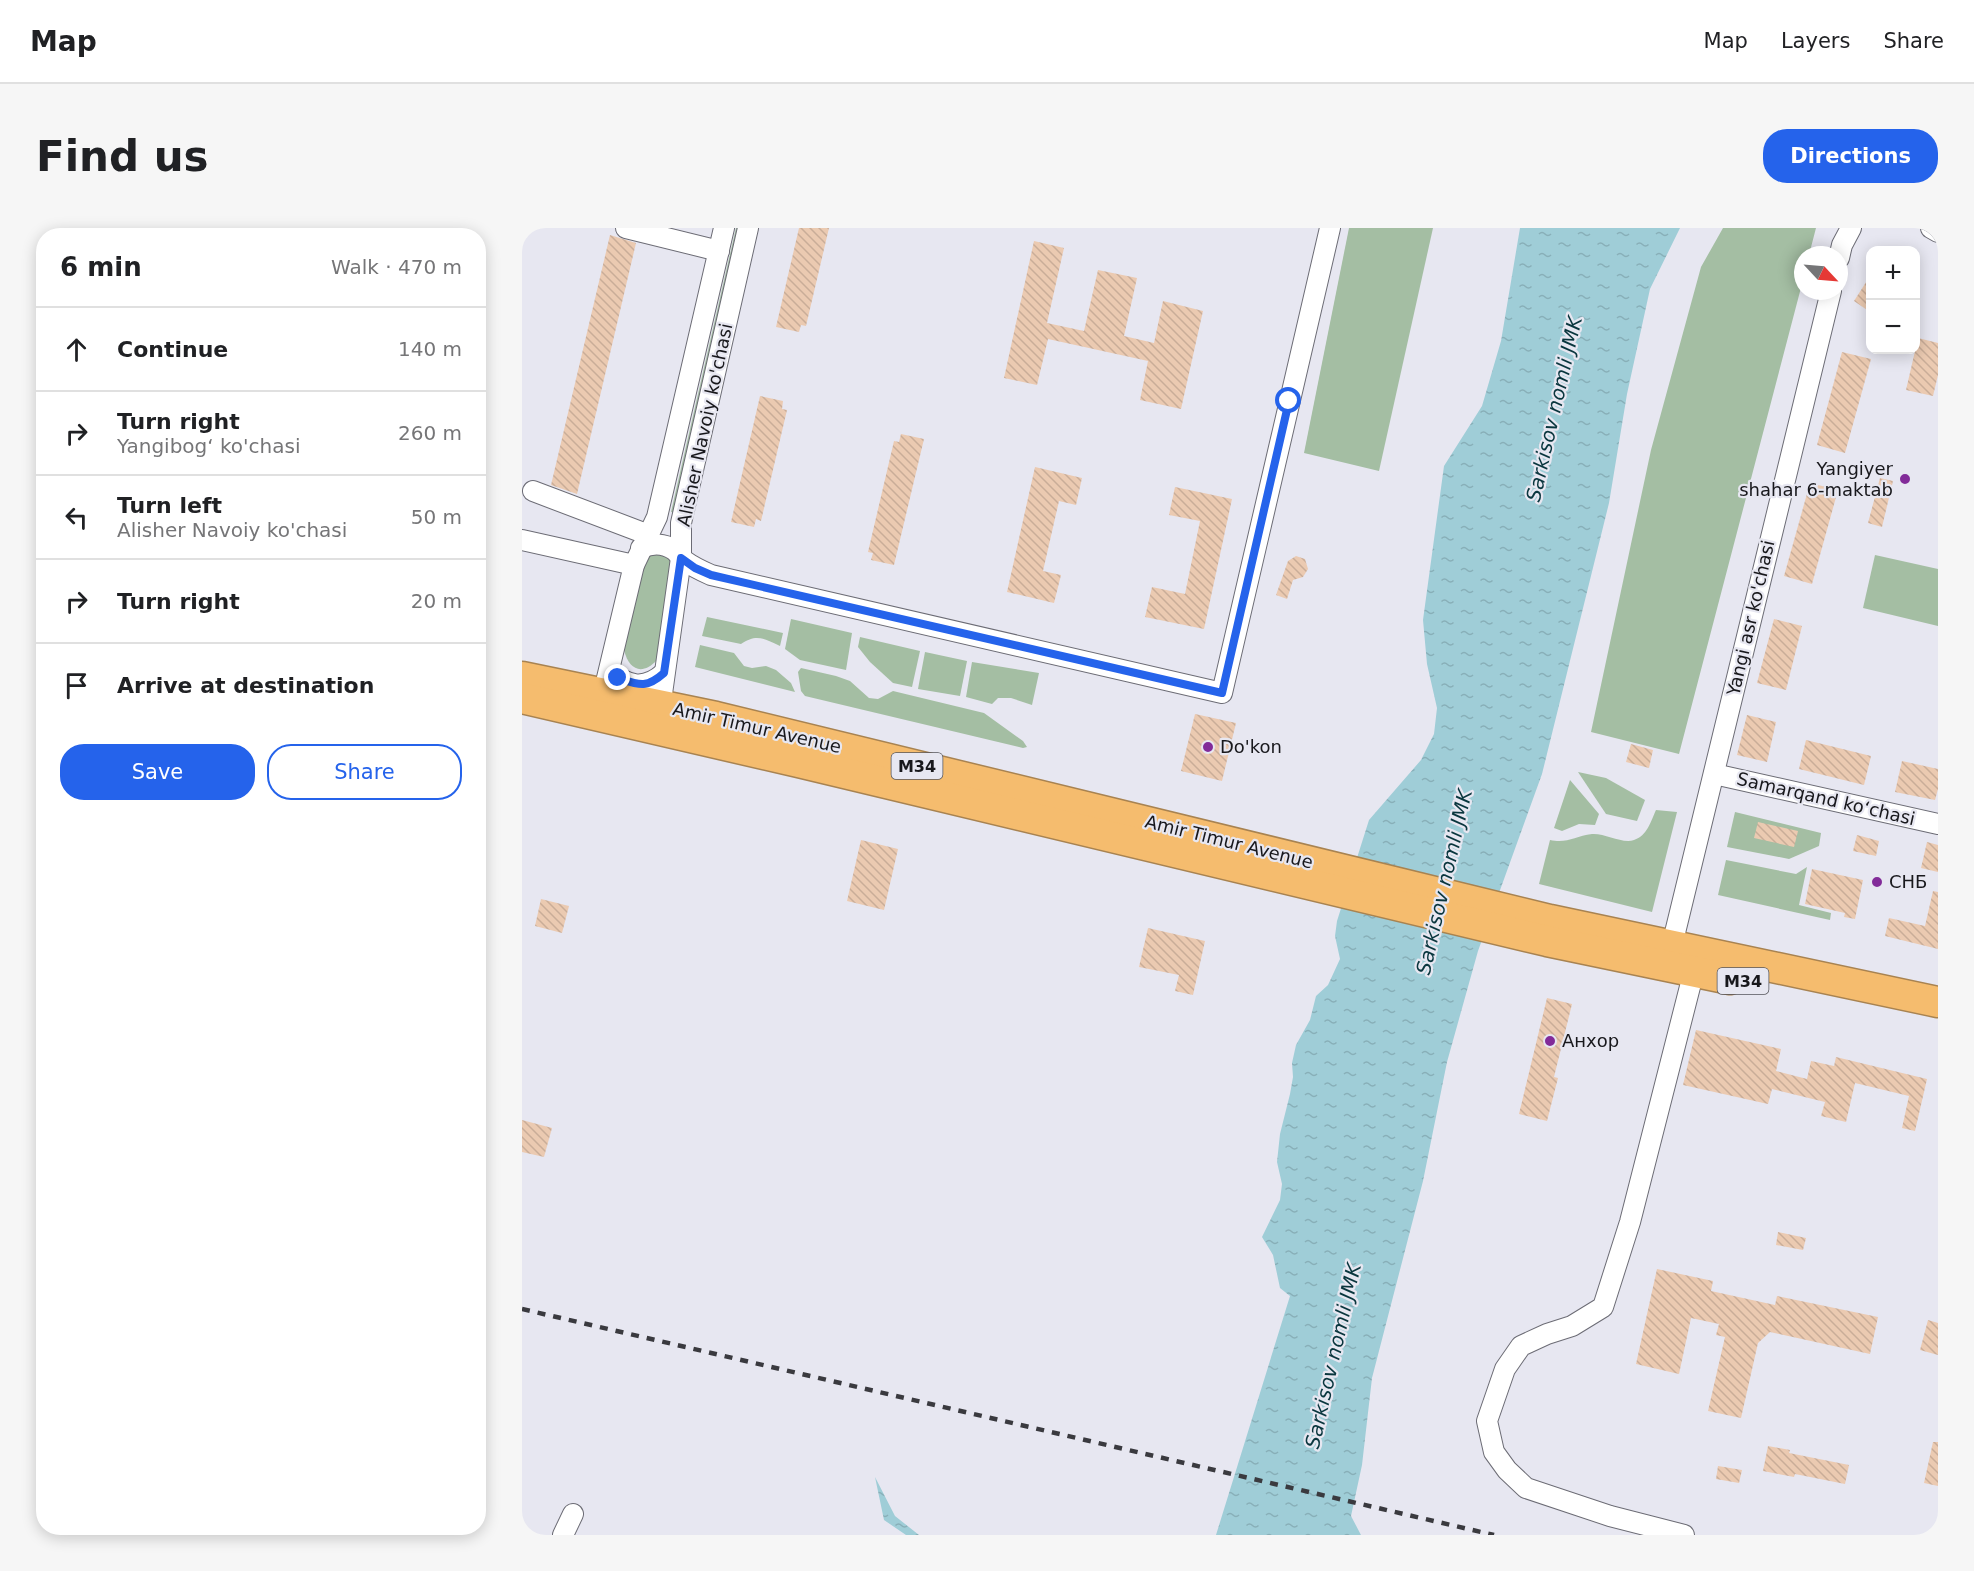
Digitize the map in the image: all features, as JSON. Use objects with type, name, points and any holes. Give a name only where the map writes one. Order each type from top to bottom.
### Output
[{"type":"highway","name":"Amir Timur Avenue","points":[[522,677],[604,694],[658,717],[716,717],[1308,873],[1548,930],[1694,971],[1938,1023]]},
{"type":"highway","name":"Amir Timur Avenue","points":[[522,698],[604,694]]},
{"type":"highway","name":"Amir Timur Avenue","points":[[1548,930],[1672,945],[1938,1002]]},
{"type":"street","points":[[626,228],[718,251]]},
{"type":"street","name":"Alisher Navoiy ko'chasi","points":[[604,694],[641,549],[657,517],[724,228]]},
{"type":"street","name":"Alisher Navoiy ko'chasi","points":[[658,717],[681,558],[681,523],[748,228]]},
{"type":"street","points":[[522,540],[641,549],[651,544],[662,545],[674,550],[695,568],[711,575],[1222,693],[1330,228]]},
{"type":"street","points":[[1842,246],[1851,228]]},
{"type":"street","points":[[1931,228],[1938,232]]},
{"type":"street","name":"Yangi asr ko'chasi","points":[[1672,945],[1829,300]]},
{"type":"street","points":[[533,491],[641,549]]},
{"type":"street","points":[[604,694],[618,678],[645,685],[654,682],[664,673]]},
{"type":"street","name":"Samarqand ko‘chasi","points":[[1714,774],[1938,824]]},
{"type":"street","points":[[1684,1535],[1610,1516],[1526,1488],[1507,1470],[1494,1452],[1487,1421],[1505,1369],[1521,1346],[1572,1326],[1604,1307],[1630,1222],[1694,971]]},
{"type":"street","points":[[563,1535],[573,1514]]},
{"type":"green space","points":[[736,228],[742,228],[677,513],[671,512]]},
{"type":"green space","points":[[1349,228],[1433,228],[1379,471],[1304,453]]},
{"type":"green space","points":[[1723,228],[1816,228],[1811,246],[1794,246],[1794,300],[1798,300],[1679,754],[1591,732],[1651,450],[1701,267]]},
{"type":"green space","points":[[658,543],[680,560],[657,660],[641,669],[629,662],[624,650],[647,553]]},
{"type":"green space","points":[[1875,555],[1938,569],[1938,626],[1863,608]]},
{"type":"green space","points":[[707,617],[783,633],[780,646],[760,638],[741,644],[702,636]]},
{"type":"green space","points":[[791,619],[852,633],[846,670],[800,660],[785,649]]},
{"type":"green space","points":[[860,637],[920,651],[912,687],[893,683],[870,662],[858,647]]},
{"type":"green space","points":[[700,645],[734,653],[744,666],[752,668],[766,666],[776,670],[791,683],[795,692],[695,667]]},
{"type":"green space","points":[[925,652],[967,661],[960,696],[918,689]]},
{"type":"green space","points":[[972,662],[1039,673],[1032,705],[1011,698],[998,698],[992,704],[966,697]]},
{"type":"green space","points":[[801,668],[850,681],[869,698],[878,699],[893,691],[984,713],[1023,741],[1027,747],[1023,748],[805,696],[801,691],[798,672]]},
{"type":"green space","points":[[1578,772],[1606,778],[1645,800],[1637,821],[1606,814]]},
{"type":"green space","points":[[1570,780],[1599,814],[1595,825],[1579,824],[1562,831],[1554,828]]},
{"type":"green space","points":[[1656,810],[1677,812],[1652,912],[1539,884],[1550,840],[1566,840],[1592,834],[1624,841],[1634,840],[1645,832]]},
{"type":"green space","points":[[1735,812],[1821,833],[1819,846],[1789,859],[1727,847]]},
{"type":"green space","points":[[1726,860],[1796,874],[1807,867],[1799,905],[1831,913],[1830,920],[1718,895]]},
{"type":"water","name":"Sarkisov nomli JMK","points":[[1520,228],[1680,228],[1650,289],[1627,394],[1609,503],[1542,774],[1478,951],[1447,1062],[1423,1181],[1372,1378],[1362,1465],[1351,1516],[1361,1535],[1216,1535],[1290,1296],[1280,1288],[1273,1255],[1262,1237],[1280,1200],[1282,1184],[1277,1162],[1280,1134],[1293,1077],[1292,1063],[1296,1045],[1310,1020],[1316,996],[1328,985],[1340,959],[1335,936],[1337,921],[1369,820],[1421,760],[1434,734],[1437,708],[1427,664],[1423,620],[1444,466],[1482,406],[1501,341]]},
{"type":"water","points":[[875,1477],[895,1516],[919,1535],[906,1535],[884,1520]]},
{"type":"building","points":[[799,228],[829,228],[806,326],[801,325],[799,332],[776,327]]},
{"type":"building","points":[[610,235],[636,243],[577,494],[551,485]]},
{"type":"building","points":[[1034,241],[1064,248],[1047,323],[1084,331],[1098,270],[1137,278],[1124,336],[1154,343],[1163,301],[1203,311],[1181,409],[1140,400],[1148,361],[1048,339],[1037,385],[1004,378]]},
{"type":"building","points":[[1866,282],[1866,309],[1854,301]]},
{"type":"building","points":[[1920,338],[1938,343],[1938,375],[1933,396],[1906,390],[1914,354],[1920,354]]},
{"type":"building","points":[[1842,352],[1871,359],[1845,453],[1817,445]]},
{"type":"building","points":[[760,396],[783,401],[782,409],[787,410],[761,521],[756,519],[754,527],[731,522]]},
{"type":"building","points":[[901,434],[924,439],[894,565],[871,560],[873,553],[868,552],[894,441],[899,442]]},
{"type":"building","points":[[1035,467],[1082,478],[1076,505],[1059,501],[1043,571],[1061,575],[1054,603],[1007,592]]},
{"type":"building","points":[[1880,478],[1893,481],[1882,527],[1868,523]]},
{"type":"building","points":[[1810,483],[1838,490],[1812,584],[1784,576]]},
{"type":"building","points":[[1175,487],[1232,499],[1204,629],[1145,617],[1152,587],[1185,594],[1200,521],[1169,515]]},
{"type":"building","points":[[1296,556],[1305,559],[1308,569],[1303,577],[1293,580],[1287,599],[1276,595],[1288,561]]},
{"type":"building","points":[[1774,619],[1802,626],[1786,690],[1757,683]]},
{"type":"building","name":"Do'kon","points":[[1195,714],[1236,723],[1222,781],[1181,771]]},
{"type":"building","points":[[1747,715],[1776,722],[1767,762],[1737,755]]},
{"type":"building","points":[[1806,740],[1871,756],[1864,785],[1799,769]]},
{"type":"building","points":[[1631,744],[1653,750],[1649,768],[1626,762]]},
{"type":"building","points":[[1902,761],[1938,769],[1938,789],[1935,800],[1895,792]]},
{"type":"building","points":[[1758,822],[1798,831],[1794,847],[1754,838]]},
{"type":"building","points":[[1857,835],[1879,841],[1876,856],[1853,851]]},
{"type":"building","points":[[861,840],[898,849],[884,910],[847,901]]},
{"type":"building","points":[[1927,842],[1938,845],[1938,872],[1921,868]]},
{"type":"building","points":[[1812,869],[1863,880],[1855,919],[1844,917],[1845,913],[1805,904]]},
{"type":"building","points":[[1933,891],[1938,892],[1938,949],[1885,936],[1889,918],[1925,926]]},
{"type":"building","points":[[541,899],[569,906],[562,933],[535,926]]},
{"type":"building","points":[[1148,928],[1205,941],[1193,995],[1175,991],[1179,975],[1139,967]]},
{"type":"building","name":"Анхор","points":[[1547,998],[1572,1004],[1554,1077],[1558,1078],[1547,1121],[1519,1114]]},
{"type":"building","points":[[1696,1030],[1781,1049],[1776,1071],[1807,1079],[1811,1061],[1834,1066],[1836,1057],[1927,1079],[1915,1131],[1902,1128],[1909,1096],[1855,1083],[1846,1122],[1821,1116],[1825,1102],[1772,1089],[1768,1104],[1683,1085]]},
{"type":"building","points":[[522,1120],[552,1128],[544,1157],[522,1152]]},
{"type":"building","points":[[1778,1232],[1806,1238],[1803,1250],[1776,1245]]},
{"type":"building","points":[[1657,1269],[1713,1281],[1711,1291],[1775,1305],[1777,1296],[1878,1317],[1870,1354],[1770,1332],[1758,1343],[1741,1418],[1708,1411],[1725,1337],[1716,1335],[1719,1324],[1691,1318],[1679,1374],[1636,1364]]},
{"type":"building","points":[[1928,1320],[1938,1323],[1938,1355],[1920,1350]]},
{"type":"building","points":[[1933,1442],[1938,1442],[1938,1486],[1924,1483]]},
{"type":"building","points":[[1768,1446],[1790,1450],[1789,1453],[1849,1465],[1845,1484],[1795,1474],[1794,1477],[1763,1471]]},
{"type":"building","points":[[1718,1466],[1742,1470],[1739,1483],[1716,1479]]},
{"type":"railway","points":[[522,1309],[1494,1535]]},
{"type":"place","name":"Yangiyer shahar 6-maktab","points":[[1905,479]]},
{"type":"place","name":"Do'kon","points":[[1208,747]]},
{"type":"place","name":"СНБ","points":[[1877,882]]},
{"type":"place","name":"Анхор","points":[[1550,1041]]},
{"type":"route","points":[[618,678],[645,685],[654,682],[664,673],[681,558],[711,575],[1222,693],[1289,401]]}]
